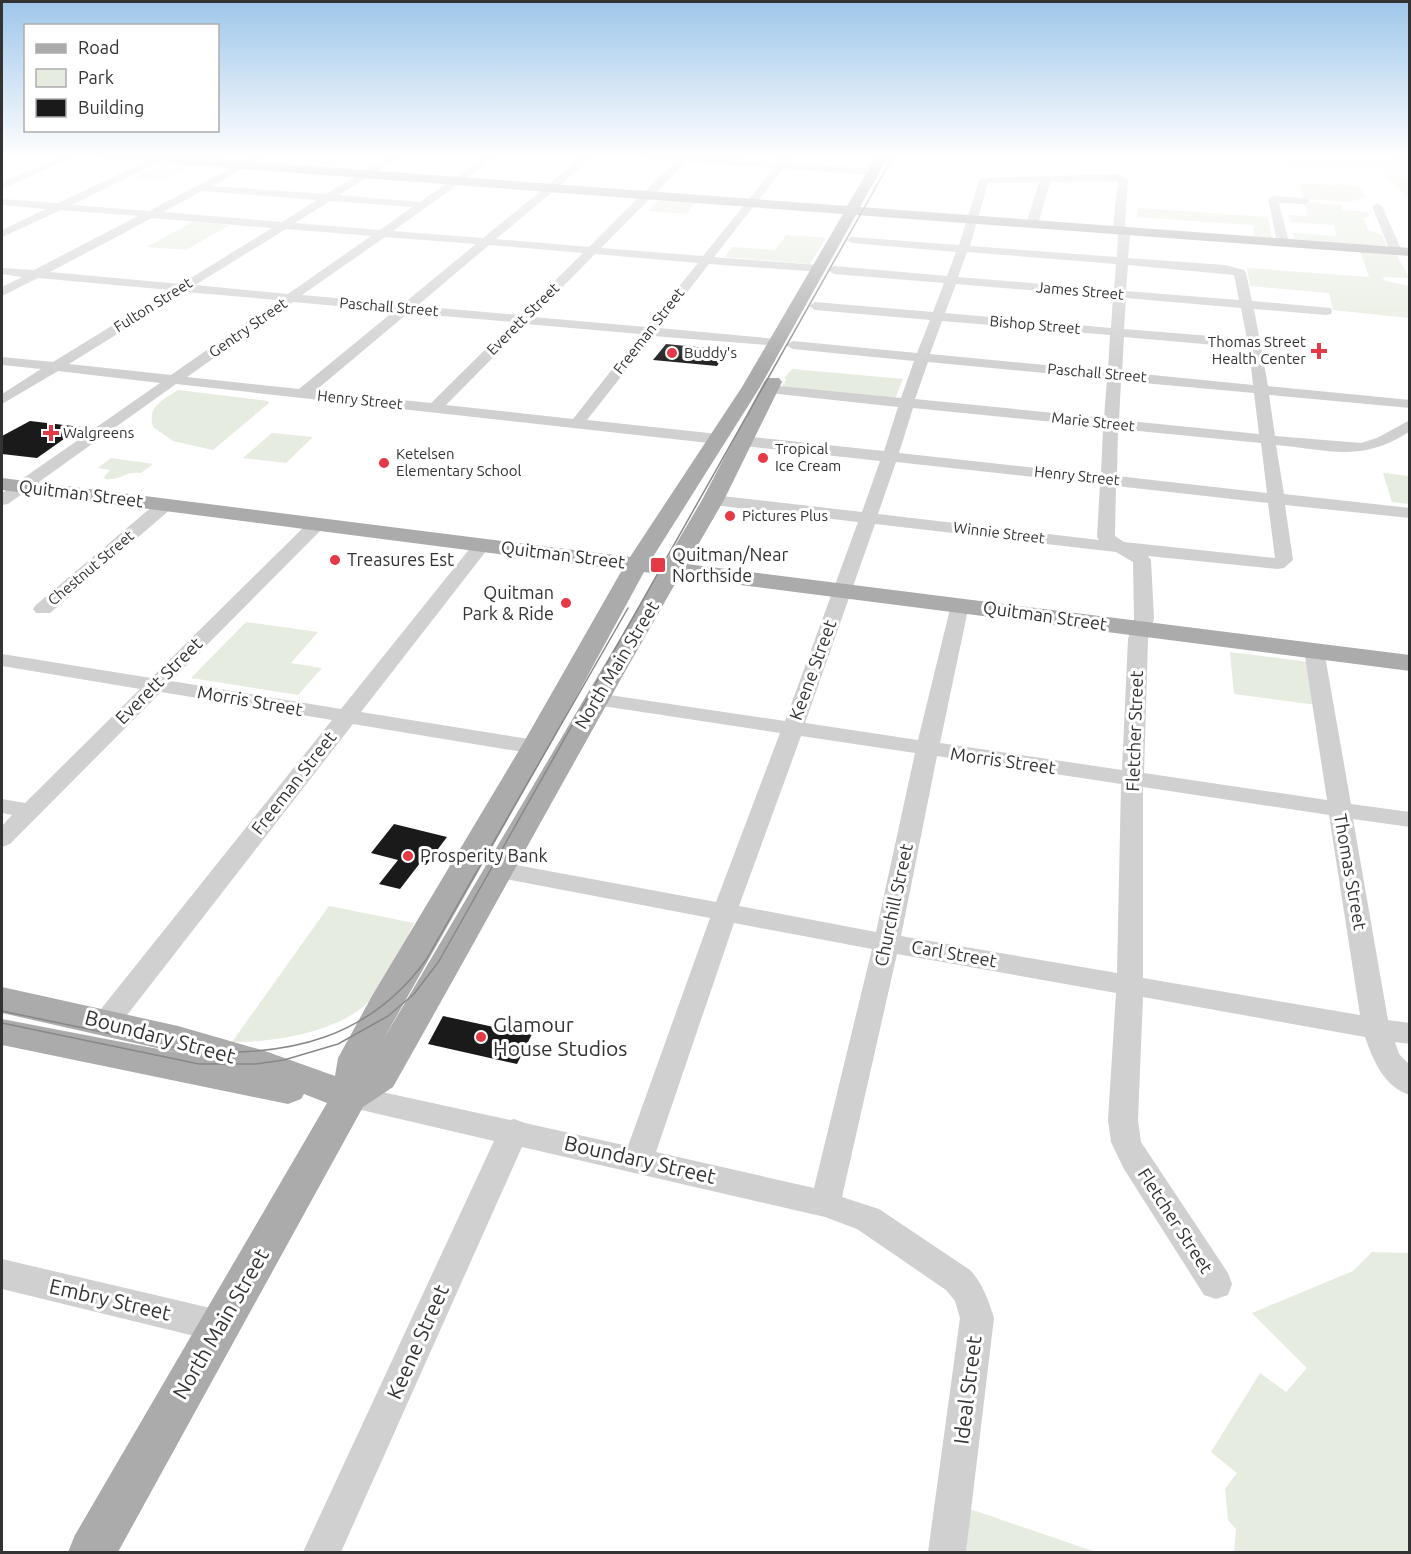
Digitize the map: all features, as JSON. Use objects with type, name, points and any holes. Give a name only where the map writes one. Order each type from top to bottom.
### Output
[{"type":"main road","name":"North Main Street","points":[[350,1097],[380,1077],[596,699],[713,500],[769,389],[784,344],[850,228]]},
{"type":"main road","name":"North Main Street","points":[[92,1552],[350,1097],[356,1058],[535,747],[637,564],[718,438],[784,344],[815,306],[826,269],[852,240],[855,228]]},
{"type":"main road","points":[[1077,228],[1403,251]]},
{"type":"main road","name":"Quitman Street","points":[[11,485],[1410,663]]},
{"type":"main road","name":"Boundary Street","points":[[2,1000],[107,1021],[172,1037],[298,1074],[350,1097]]},
{"type":"main road","name":"Boundary Street","points":[[2,1032],[286,1089],[350,1097]]},
{"type":"street","points":[[2,292],[124,228]]},
{"type":"street","name":"Fulton Street","points":[[2,400],[280,228]]},
{"type":"street","name":"James Street","points":[[315,228],[1326,311]]},
{"type":"street","name":"Gentry Street","points":[[2,500],[11,485],[174,379],[389,228]]},
{"type":"street","points":[[302,394],[503,228]]},
{"type":"street","name":"Everett Street","points":[[436,407],[614,228]]},
{"type":"street","name":"Freeman Street","points":[[577,423],[732,228]]},
{"type":"street","name":"Keene Street","points":[[638,1159],[725,911],[869,518],[906,403],[968,228]]},
{"type":"street","name":"Fletcher Street","points":[[1120,228],[1124,235],[1123,261],[1111,424],[1106,537],[1112,544],[1126,549],[1142,560],[1144,619],[1138,639],[1130,985],[1123,1120],[1126,1142],[1216,1284]]},
{"type":"street","points":[[1280,228],[1283,242]]},
{"type":"street","points":[[1389,228],[1403,251]]},
{"type":"street","points":[[852,240],[1237,271],[1240,273],[1248,305],[1255,344],[1275,497]]},
{"type":"street","name":"Paschall Street","points":[[2,271],[1405,403]]},
{"type":"street","name":"Bishop Street","points":[[815,306],[1255,344]]},
{"type":"street","name":"Henry Street","points":[[2,361],[718,438]]},
{"type":"street","name":"Marie Street","points":[[769,389],[1365,448],[1378,445],[1410,424]]},
{"type":"street","name":"Henry Street","points":[[743,441],[1410,513]]},
{"type":"street","name":"Winnie Street","points":[[713,500],[1126,549],[1278,564],[1284,560],[1275,497]]},
{"type":"street","name":"Chestnut Street","points":[[43,609],[166,504]]},
{"type":"street","name":"Everett Street","points":[[2,839],[316,524]]},
{"type":"street","name":"Freeman Street","points":[[107,1021],[481,546]]},
{"type":"street","name":"Churchill Street","points":[[825,1204],[887,943],[926,750],[960,605]]},
{"type":"street","name":"Thomas Street","points":[[1314,650],[1376,1029],[1387,1060],[1408,1082]]},
{"type":"street","name":"Morris Street","points":[[2,660],[345,718],[535,747]]},
{"type":"street","name":"Morris Street","points":[[596,699],[926,750],[1410,820]]},
{"type":"street","points":[[2,806],[30,811]]},
{"type":"street","name":"Carl Street","points":[[500,870],[887,943],[1410,1034]]},
{"type":"street","name":"Boundary Street","points":[[350,1097],[514,1131],[825,1204],[868,1219],[919,1252]]},
{"type":"street","name":"Keene Street","points":[[322,1552],[514,1131]]},
{"type":"street","name":"Ideal Street","points":[[919,1252],[958,1280],[969,1293],[976,1318],[947,1552]]},
{"type":"street","name":"Embry Street","points":[[2,1274],[219,1326]]},
{"type":"green space","points":[[182,228],[226,228],[186,250],[147,247]]},
{"type":"green space","points":[[1253,228],[1270,228],[1272,238],[1255,237]]},
{"type":"green space","points":[[1334,228],[1367,228],[1382,235],[1387,246],[1294,239],[1293,233],[1337,236]]},
{"type":"green space","points":[[786,235],[826,238],[810,264],[724,257],[732,247],[775,250]]},
{"type":"green space","points":[[1360,252],[1397,255],[1409,278],[1382,277],[1386,281],[1409,286],[1409,318],[1333,310],[1329,293],[1250,286],[1247,268],[1369,277]]},
{"type":"green space","points":[[792,369],[903,379],[895,399],[781,385],[784,384],[786,379],[784,378]]},
{"type":"green space","points":[[178,390],[268,401],[269,403],[213,450],[173,441],[153,427],[154,409]]},
{"type":"green space","points":[[272,433],[313,437],[286,463],[243,458]]},
{"type":"green space","points":[[111,458],[153,464],[141,473],[130,473],[115,479],[105,479],[104,477],[110,470],[98,468]]},
{"type":"green space","points":[[1383,473],[1409,476],[1409,504],[1392,502]]},
{"type":"green space","points":[[246,622],[318,632],[291,663],[322,668],[298,695],[191,678]]},
{"type":"green space","points":[[1230,652],[1309,662],[1317,705],[1234,694]]},
{"type":"green space","points":[[329,906],[414,923],[380,987],[367,1003],[354,1013],[322,1028],[284,1038],[232,1042]]},
{"type":"green space","points":[[1372,1252],[1409,1253],[1409,1552],[1234,1552],[1236,1529],[1228,1520],[1225,1489],[1237,1473],[1211,1452],[1260,1373],[1286,1392],[1307,1368],[1252,1313],[1353,1271]]},
{"type":"green space","points":[[970,1509],[1096,1552],[966,1552]]},
{"type":"building","points":[[666,344],[728,350],[717,366],[653,360]]},
{"type":"building","name":"Walgreens","points":[[30,421],[81,427],[37,458],[2,454],[2,436]]},
{"type":"building","name":"Prosperity Bank","points":[[394,824],[447,837],[426,865],[420,863],[400,889],[379,884],[398,860],[371,853]]},
{"type":"building","name":"Glamour House Studios","points":[[443,1016],[503,1029],[507,1022],[535,1028],[517,1064],[428,1044]]},
{"type":"tram line","points":[[2,1023],[199,1064],[256,1064],[284,1060],[338,1044],[388,1016],[414,994],[439,961],[853,228]]},
{"type":"tram line","points":[[2,1011],[198,1052],[232,1052],[265,1050],[326,1037],[379,1008],[404,987],[426,960],[628,608]]},
{"type":"place","name":"Thomas Street Health Center","points":[[1319,351]]},
{"type":"place","name":"Buddy's","points":[[672,353]]},
{"type":"place","name":"Walgreens","points":[[51,433]]},
{"type":"place","name":"Tropical Ice Cream","points":[[763,458]]},
{"type":"place","name":"Ketelsen Elementary School","points":[[384,463]]},
{"type":"place","name":"Pictures Plus","points":[[730,516]]},
{"type":"place","name":"Treasures Est","points":[[335,560]]},
{"type":"place","name":"Quitman/Near Northside","points":[[658,565]]},
{"type":"place","name":"Quitman Park & Ride","points":[[566,603]]},
{"type":"place","name":"Prosperity Bank","points":[[408,856]]},
{"type":"place","name":"Glamour House Studios","points":[[481,1037]]}]
